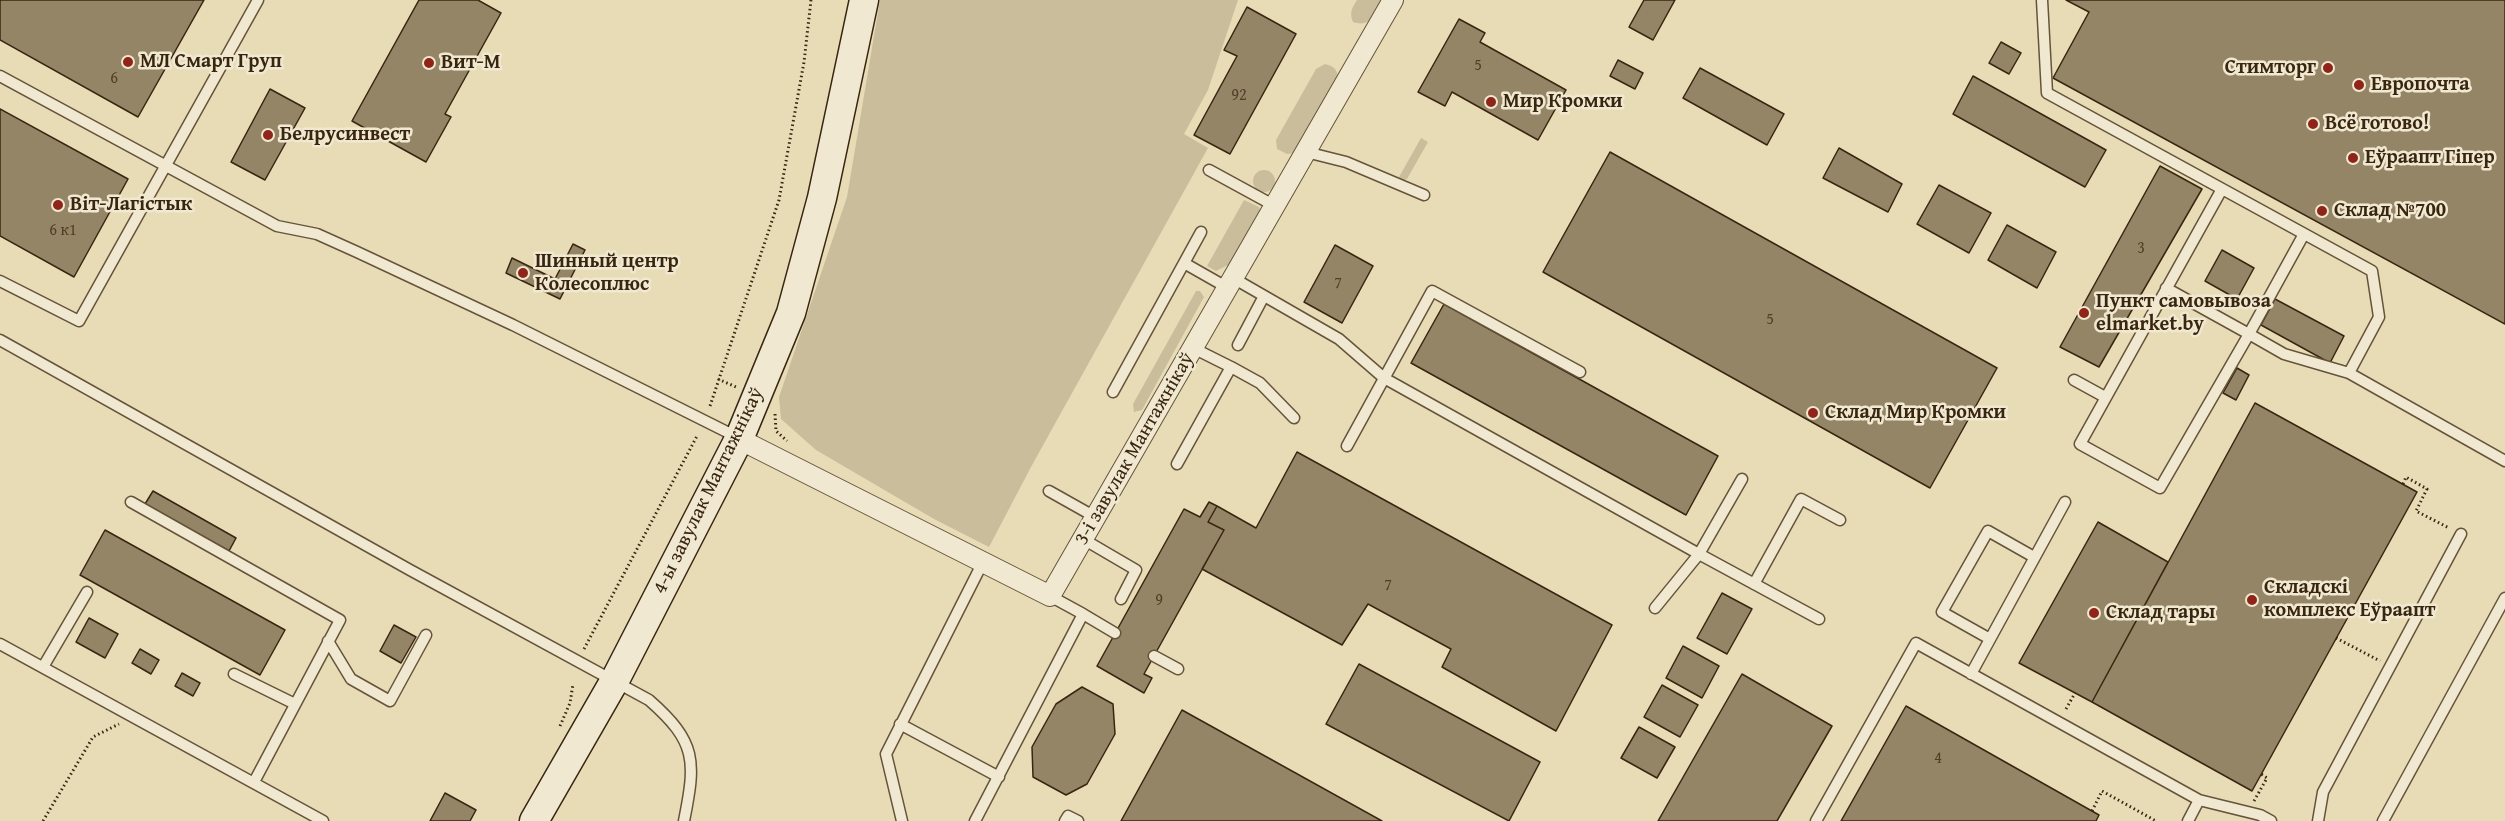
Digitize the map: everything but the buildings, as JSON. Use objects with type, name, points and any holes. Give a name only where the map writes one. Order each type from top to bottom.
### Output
[{"type":"street","name":"4-ы завулак Мантажнікаў","points":[[534,821],[615,680],[739,439],[791,313],[822,198],[864,0]]},
{"type":"street","name":"3-і завулак Мантажнікаў","points":[[1050,596],[1097,518],[1393,0]]},
{"type":"street","points":[[739,439],[984,560],[1050,596]]},
{"type":"lane","points":[[0,281],[79,321],[258,0]]},
{"type":"lane","points":[[2042,0],[2046,93],[2372,271],[2379,317],[2349,373]]},
{"type":"lane","points":[[0,76],[277,226],[317,234],[357,252],[513,325],[739,439]]},
{"type":"lane","points":[[1306,152],[1346,162],[1424,195]]},
{"type":"lane","points":[[1209,170],[1275,206]]},
{"type":"lane","points":[[2222,189],[2080,444],[2160,488],[2304,234]]},
{"type":"lane","points":[[1113,392],[1201,232]]},
{"type":"lane","points":[[1184,263],[1264,296],[1340,339],[1384,378],[1819,619]]},
{"type":"lane","points":[[2166,288],[2284,354],[2349,373],[2505,460]]},
{"type":"lane","points":[[1347,446],[1431,291],[1580,372]]},
{"type":"lane","points":[[1238,345],[1264,296]]},
{"type":"lane","points":[[0,340],[410,570],[649,700],[684,738],[692,761],[684,821]]},
{"type":"lane","points":[[1193,348],[1260,383],[1294,418]]},
{"type":"lane","points":[[1177,464],[1232,367]]},
{"type":"lane","points":[[2073,380],[2105,397]]},
{"type":"lane","points":[[1655,608],[1699,554],[1742,479]]},
{"type":"lane","points":[[1049,490],[1097,518]]},
{"type":"lane","points":[[1754,584],[1801,500],[1840,520]]},
{"type":"lane","points":[[130,501],[340,620],[255,782]]},
{"type":"lane","points":[[1971,674],[2065,502]]},
{"type":"lane","points":[[1990,639],[1942,612],[1988,531],[2034,557]]},
{"type":"lane","points":[[2318,821],[2323,792],[2461,534]]},
{"type":"lane","points":[[1083,539],[1136,570],[1121,599]]},
{"type":"lane","points":[[902,821],[886,754],[984,560]]},
{"type":"lane","points":[[43,667],[87,592]]},
{"type":"lane","points":[[1050,596],[1115,633]]},
{"type":"lane","points":[[2383,821],[2505,598]]},
{"type":"lane","points":[[975,821],[1083,614]]},
{"type":"lane","points":[[328,641],[351,679],[390,701],[426,635]]},
{"type":"lane","points":[[1816,821],[1916,643],[2199,800],[2248,812],[2271,821]]},
{"type":"lane","points":[[0,644],[323,821]]},
{"type":"lane","points":[[1154,656],[1178,669]]},
{"type":"lane","points":[[234,674],[295,704]]},
{"type":"lane","points":[[900,724],[999,777]]},
{"type":"lane","points":[[2188,821],[2199,800]]},
{"type":"lane","points":[[1065,821],[1068,816],[1078,821]]},
{"type":"path","points":[[710,406],[779,200],[804,62],[811,0]]},
{"type":"path","points":[[718,379],[739,389]]},
{"type":"path","points":[[582,654],[697,436]]},
{"type":"path","points":[[2403,484],[2406,477],[2427,489],[2416,511],[2461,534]]},
{"type":"path","points":[[2336,638],[2390,667]]},
{"type":"path","points":[[2058,723],[2075,693]]},
{"type":"path","points":[[43,821],[93,737],[133,716]]},
{"type":"path","points":[[2248,812],[2267,778],[2261,774]]},
{"type":"path","points":[[2092,811],[2102,791],[2156,821]]},
{"type":"shaded area","points":[[880,0],[1238,0],[1208,90],[1184,134],[1208,148],[989,547],[934,519],[816,450],[781,419],[779,397],[847,197]]},
{"type":"shaded area","points":[[1357,0],[1382,0],[1372,18],[1359,23],[1353,22],[1351,16],[1352,8]]},
{"type":"shaded area","points":[[1325,64],[1334,68],[1338,78],[1296,153],[1287,154],[1277,149],[1276,140],[1316,69]]},
{"type":"shaded area","points":[[1421,138],[1428,142],[1407,179],[1402,181],[1399,177]]},
{"type":"shaded area","points":[[1260,170],[1268,170],[1275,177],[1275,185],[1268,192],[1260,192],[1253,185],[1253,177]]},
{"type":"shaded area","points":[[1244,200],[1259,207],[1261,212],[1232,263],[1216,271],[1207,266]]},
{"type":"shaded area","points":[[1196,291],[1200,291],[1204,297],[1142,410],[1134,412],[1133,404]]},
{"type":"place","name":"МЛ Смарт Груп","points":[[128,62]]},
{"type":"place","name":"Вит-М","points":[[429,63]]},
{"type":"place","name":"Стимторг","points":[[2328,68]]},
{"type":"place","name":"Европочта","points":[[2359,85]]},
{"type":"place","name":"Мир Кромки","points":[[1491,102]]},
{"type":"place","name":"Всё готово!","points":[[2313,124]]},
{"type":"place","name":"Белрусинвест","points":[[268,135]]},
{"type":"place","name":"Еўраапт Гіпер","points":[[2353,158]]},
{"type":"place","name":"Віт-Лагістык","points":[[58,205]]},
{"type":"place","name":"Склад №700","points":[[2322,211]]},
{"type":"place","name":"Шинный центр Колесоплюс","points":[[523,273]]},
{"type":"place","name":"Пункт самовывоза elmarket.by","points":[[2084,313]]},
{"type":"place","name":"Склад Мир Кромки","points":[[1813,413]]},
{"type":"place","name":"Складскі комплекс Еўраапт","points":[[2252,600]]},
{"type":"place","name":"Склад тары","points":[[2094,613]]}]
